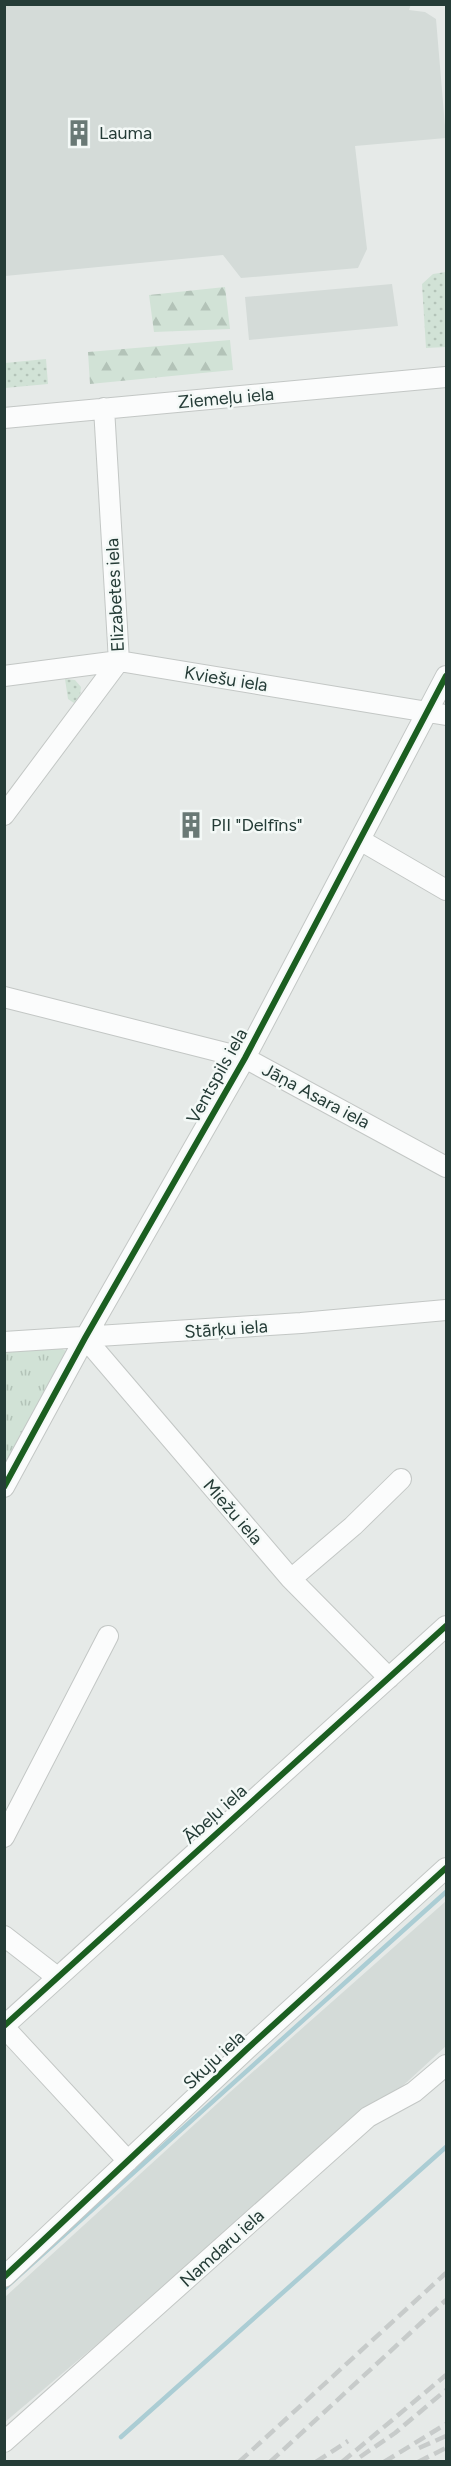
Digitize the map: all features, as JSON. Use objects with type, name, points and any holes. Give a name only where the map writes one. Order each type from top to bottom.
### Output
[{"type":"street","name":"Ziemeļu iela","points":[[4,418],[447,376]]},
{"type":"street","name":"Elizabetes iela","points":[[4,815],[119,661],[104,408]]},
{"type":"street","name":"Kviešu iela","points":[[4,676],[119,661],[447,715]]},
{"type":"street","name":"Ventspils iela","points":[[4,1486],[85,1338],[245,1058],[447,676]]},
{"type":"street","points":[[360,840],[447,890]]},
{"type":"street","name":"Jāņa Asara iela","points":[[4,997],[245,1058],[447,1167]]},
{"type":"street","name":"Stārķu iela","points":[[4,1342],[85,1338],[447,1310]]},
{"type":"street","name":"Miežu iela","points":[[85,1338],[291,1579],[389,1678]]},
{"type":"street","points":[[291,1579],[374,1507],[401,1479]]},
{"type":"street","name":"Ābeļu iela","points":[[4,2026],[447,1626]]},
{"type":"street","points":[[4,1837],[108,1636]]},
{"type":"street","name":"Skuju iela","points":[[4,2277],[447,1868]]},
{"type":"street","points":[[4,1936],[57,1977]]},
{"type":"street","points":[[4,2026],[128,2161]]},
{"type":"street","name":"Namdaru iela","points":[[4,2442],[368,2117],[414,2092],[447,2065]]},
{"type":"shaded area","points":[[411,4],[409,10],[425,12],[436,19],[446,138],[355,146],[367,249],[358,268],[241,278],[223,255],[5,276],[5,5]]},
{"type":"shaded area","points":[[392,284],[398,326],[249,340],[245,297]]},
{"type":"shaded area","points":[[446,1901],[446,2046],[407,2082],[5,2422],[5,2297],[229,2093]]},
{"type":"green space","points":[[446,272],[446,347],[426,348],[422,284],[433,274]]},
{"type":"green space","points":[[225,287],[230,329],[154,332],[149,295]]},
{"type":"green space","points":[[230,340],[233,370],[90,384],[88,352]]},
{"type":"green space","points":[[46,359],[48,384],[5,388],[5,363]]},
{"type":"green space","points":[[65,679],[75,680],[81,687],[80,695],[74,703],[68,699]]},
{"type":"green space","points":[[59,1347],[66,1351],[67,1358],[5,1472],[5,1350]]},
{"type":"waterway","points":[[4,2289],[446,1892]]},
{"type":"waterway","points":[[121,2437],[446,2147]]},
{"type":"railway","points":[[239,2462],[446,2273]]},
{"type":"railway","points":[[270,2462],[446,2300]]},
{"type":"railway","points":[[342,2462],[446,2375]]},
{"type":"railway","points":[[360,2457],[395,2433],[446,2390]]},
{"type":"railway","points":[[384,2462],[446,2424]]},
{"type":"railway","points":[[419,2448],[446,2436]]},
{"type":"railway","points":[[316,2462],[348,2441]]},
{"type":"railway","points":[[418,2462],[446,2448]]},
{"type":"cycle path","points":[[4,1487],[85,1338],[245,1058],[446,676]]},
{"type":"cycle path","points":[[4,2026],[446,1626]]},
{"type":"cycle path","points":[[4,2277],[248,2048],[446,1868]]},
{"type":"place","name":"Lauma","points":[[79,133]]},
{"type":"place","name":"PII \"Delfīns\"","points":[[191,825]]}]
